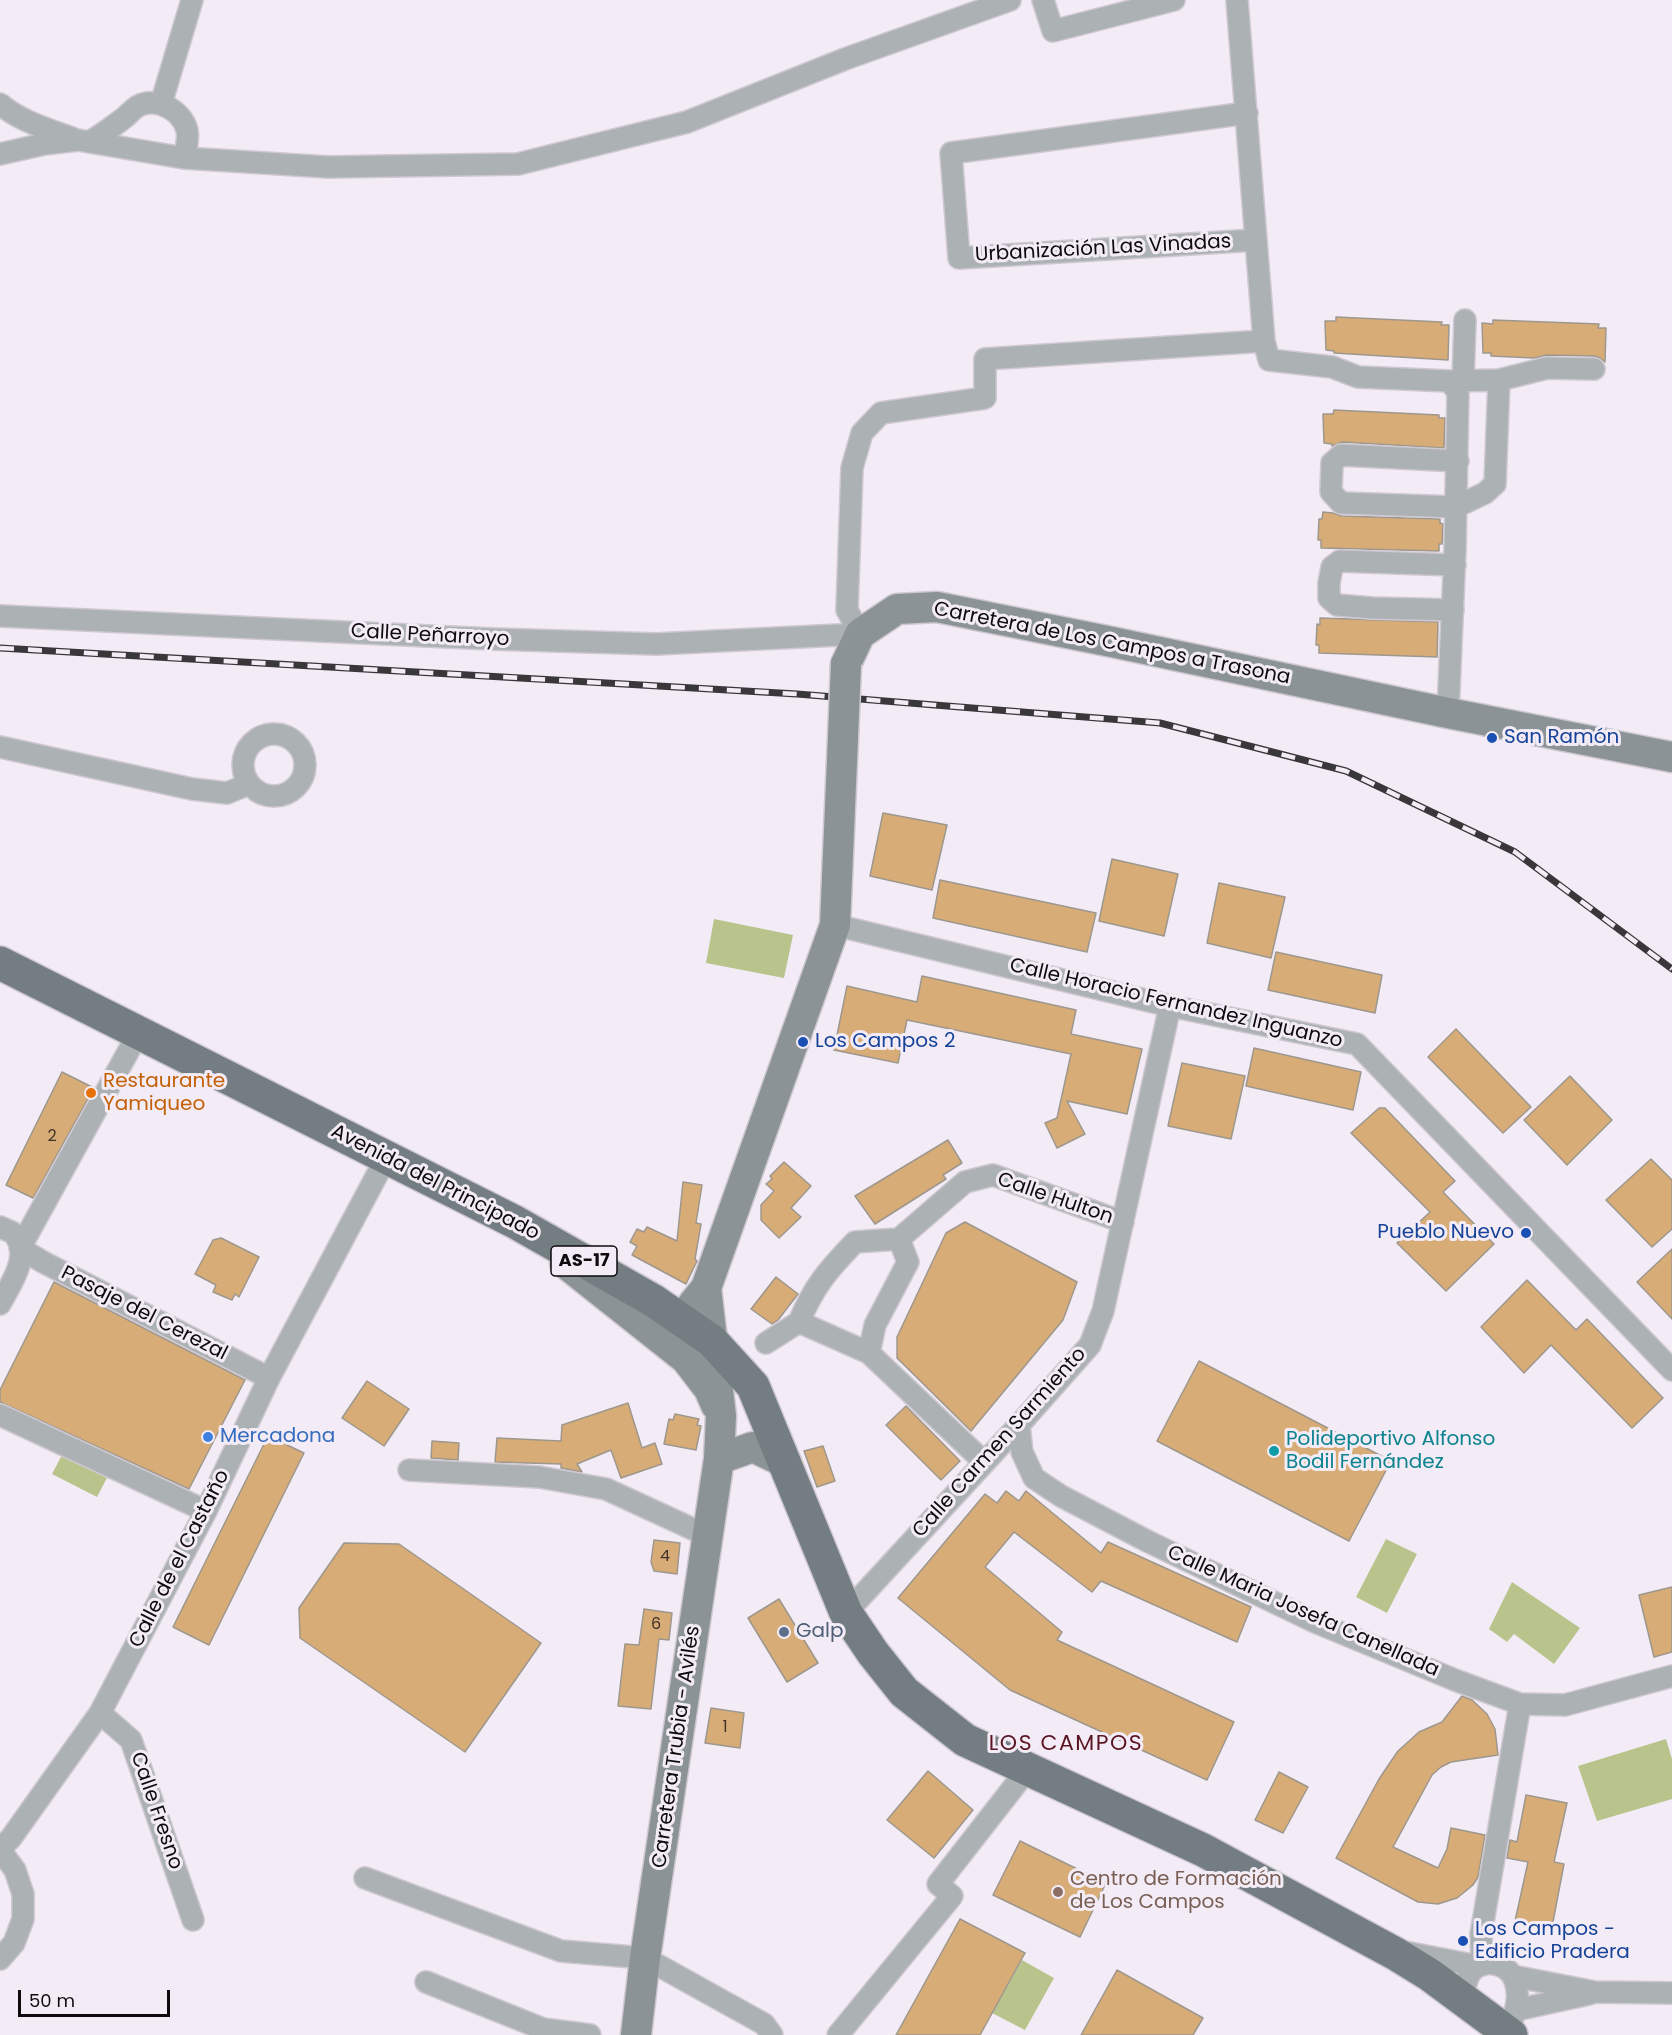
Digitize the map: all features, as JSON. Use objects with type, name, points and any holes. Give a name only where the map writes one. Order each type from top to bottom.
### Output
[{"type":"main road","name":"Avenida del Principado","points":[[0,963],[515,1222],[654,1301],[712,1341],[753,1386],[846,1613],[873,1653],[904,1692],[965,1740],[1203,1850],[1388,1950],[1430,1975],[1462,1998],[1512,2026]]},
{"type":"street","points":[[161,104],[192,0]]},
{"type":"street","points":[[0,104],[11,113],[31,122],[83,141],[184,158],[328,166],[518,164],[687,122],[845,59],[1010,0]]},
{"type":"street","points":[[1043,0],[1053,31],[1174,0]]},
{"type":"street","name":"Urbanización Las Vinadas","points":[[1237,0],[1266,351]]},
{"type":"street","points":[[0,154],[44,144],[83,141],[105,133],[138,106],[149,103],[161,104],[173,110],[183,120],[187,131],[184,158]]},
{"type":"street","points":[[132,149],[133,111]]},
{"type":"street","name":"Urbanización Las Vinadas","points":[[1247,113],[951,153],[959,258],[1256,240]]},
{"type":"street","points":[[1448,713],[1458,461],[1456,381],[1465,320]]},
{"type":"street","points":[[654,1301],[676,1305],[694,1304],[706,1288],[835,925],[846,664],[860,634],[847,610],[852,468],[862,433],[881,413],[985,398],[985,359],[1266,351],[1332,367],[1358,377],[1456,381],[1499,380],[1547,368],[1594,369]]},
{"type":"street","points":[[1458,461],[1341,455],[1332,463],[1331,492],[1341,503],[1456,507],[1485,493],[1495,484],[1499,380]]},
{"type":"street","points":[[1452,610],[1337,605],[1329,598],[1329,582],[1332,567],[1340,561],[1455,565]]},
{"type":"street","name":"Carretera de Los Campos a Trasona","points":[[860,634],[897,609],[937,607],[1672,757]]},
{"type":"street","name":"Calle Peñarroyo","points":[[0,616],[492,639],[656,644],[860,634]]},
{"type":"street","points":[[0,747],[192,789],[227,793],[249,784]]},
{"type":"street","name":"Calle Horacio Fernandez Inguanzo","points":[[835,925],[1170,1006],[1357,1044],[1672,1370]]},
{"type":"street","name":"Calle Carmen Sarmiento","points":[[846,1613],[1090,1345],[1102,1311],[1170,1006]]},
{"type":"street","points":[[0,1304],[20,1265],[20,1248],[139,1032]]},
{"type":"street","name":"Calle de el Castaño","points":[[0,1849],[11,1838],[100,1713],[206,1511],[269,1378],[386,1158]]},
{"type":"street","name":"Calle Hulton","points":[[900,1239],[965,1182],[993,1175],[1123,1222]]},
{"type":"street","points":[[515,1222],[686,1359],[709,1389],[721,1416],[736,1401],[749,1399],[765,1411]]},
{"type":"street","name":"Pasaje del Cerezal","points":[[0,1227],[13,1233],[20,1248],[43,1262],[269,1378]]},
{"type":"street","points":[[766,1343],[799,1322],[810,1296],[823,1277],[855,1242],[900,1239],[908,1262],[875,1325],[870,1353]]},
{"type":"street","name":"Carretera Trubia - Avilés","points":[[636,2035],[645,1958],[719,1459],[721,1416],[706,1288]]},
{"type":"street","points":[[799,1322],[870,1353],[984,1462]]},
{"type":"street","points":[[0,1415],[206,1511]]},
{"type":"street","name":"Calle Maria Josefa Canellada","points":[[1019,1425],[1022,1452],[1034,1478],[1062,1496],[1147,1541],[1323,1626],[1455,1680],[1520,1704],[1565,1706],[1672,1676]]},
{"type":"street","points":[[719,1459],[753,1447],[786,1463]]},
{"type":"street","points":[[409,1470],[539,1477],[606,1489],[708,1536]]},
{"type":"street","points":[[1484,1964],[1485,1913],[1520,1704]]},
{"type":"street","name":"Calle Fresno","points":[[100,1713],[131,1740],[193,1920]]},
{"type":"street","points":[[838,2035],[952,1896],[938,1884],[1027,1770]]},
{"type":"street","points":[[0,1849],[15,1870],[23,1894],[23,1919],[14,1943],[0,1959]]},
{"type":"street","points":[[365,1878],[561,1951],[645,1958],[764,2024],[772,2035]]},
{"type":"street","points":[[1388,1950],[1504,1967],[1513,1976],[1517,1989],[1512,2026]]},
{"type":"street","points":[[1462,1998],[1470,1974],[1484,1964]]},
{"type":"street","points":[[1513,1976],[1596,1992],[1672,1993]]},
{"type":"street","points":[[426,1982],[543,2029],[590,2035]]},
{"type":"street","points":[[1512,2026],[1566,2000],[1596,1992]]},
{"type":"green space","points":[[714,919],[793,935],[784,978],[706,963]]},
{"type":"green space","points":[[64,1451],[109,1474],[97,1497],[52,1474]]},
{"type":"green space","points":[[1386,1539],[1417,1554],[1387,1613],[1356,1597]]},
{"type":"green space","points":[[1512,1582],[1580,1628],[1554,1664],[1514,1634],[1507,1642],[1489,1629]]},
{"type":"green space","points":[[1666,1739],[1672,1759],[1672,1799],[1597,1821],[1578,1766]]},
{"type":"green space","points":[[1022,1960],[1054,1978],[1025,2030],[992,2013]]},
{"type":"building","points":[[1336,317],[1442,322],[1441,325],[1449,325],[1448,360],[1334,353],[1334,351],[1326,350],[1325,321],[1336,321]]},
{"type":"building","points":[[1493,320],[1599,324],[1598,328],[1606,328],[1605,362],[1594,356],[1547,355],[1534,358],[1491,356],[1491,353],[1483,353],[1482,323],[1493,324]]},
{"type":"building","points":[[1334,410],[1439,415],[1439,418],[1445,418],[1444,448],[1342,442],[1332,446],[1332,444],[1324,443],[1323,414],[1333,414]]},
{"type":"building","points":[[1323,512],[1341,516],[1440,519],[1440,523],[1443,524],[1442,544],[1439,544],[1439,551],[1321,548],[1321,540],[1318,540],[1319,519],[1322,519]]},
{"type":"building","points":[[1320,618],[1438,622],[1437,657],[1319,653],[1319,645],[1316,645],[1317,624],[1320,625]]},
{"type":"building","points":[[883,813],[947,825],[932,890],[870,876]]},
{"type":"building","points":[[1112,859],[1178,874],[1164,936],[1099,921]]},
{"type":"building","points":[[940,880],[1096,913],[1087,952],[933,918]]},
{"type":"building","points":[[1219,883],[1285,897],[1271,958],[1207,943]]},
{"type":"building","points":[[1276,952],[1382,975],[1375,1013],[1268,990]]},
{"type":"building","points":[[922,976],[1076,1010],[1071,1034],[1142,1049],[1127,1114],[1067,1101],[1085,1134],[1057,1148],[1045,1123],[1057,1118],[1071,1054],[907,1020],[898,1063],[834,1050],[847,986],[917,1002]]},
{"type":"building","points":[[1456,1029],[1531,1107],[1503,1133],[1428,1057]]},
{"type":"building","points":[[1254,1048],[1361,1072],[1353,1110],[1246,1086]]},
{"type":"building","points":[[1182,1063],[1245,1076],[1231,1139],[1168,1126]]},
{"type":"building","points":[[62,1072],[94,1088],[33,1198],[6,1185]]},
{"type":"building","points":[[1570,1076],[1612,1120],[1567,1165],[1524,1120]]},
{"type":"building","points":[[1379,1108],[1385,1108],[1455,1181],[1443,1192],[1494,1244],[1446,1291],[1397,1243],[1430,1212],[1351,1133]]},
{"type":"building","points":[[948,1140],[962,1163],[943,1175],[946,1179],[875,1224],[855,1196]]},
{"type":"building","points":[[1651,1159],[1672,1180],[1672,1229],[1652,1247],[1606,1200]]},
{"type":"building","points":[[784,1162],[811,1186],[791,1208],[801,1217],[779,1238],[761,1220],[761,1205],[774,1191],[766,1184],[772,1179],[770,1176]]},
{"type":"building","points":[[683,1182],[702,1185],[696,1223],[701,1224],[695,1259],[697,1261],[686,1284],[632,1255],[637,1246],[630,1242],[637,1229],[644,1232],[647,1227],[677,1241]]},
{"type":"building","points":[[965,1222],[1077,1282],[1063,1320],[971,1431],[897,1358],[897,1337],[946,1233]]},
{"type":"building","points":[[221,1238],[259,1257],[239,1297],[235,1294],[232,1300],[213,1292],[216,1285],[195,1274],[213,1240]]},
{"type":"building","points":[[1672,1249],[1672,1319],[1637,1282]]},
{"type":"building","points":[[776,1277],[798,1294],[778,1320],[772,1324],[751,1309]]},
{"type":"building","points":[[1527,1280],[1576,1330],[1587,1319],[1663,1398],[1632,1428],[1551,1345],[1524,1373],[1481,1327]]},
{"type":"building","points":[[54,1282],[245,1380],[189,1489],[0,1402],[0,1390]]},
{"type":"building","name":"Polideportivo Alfonso Bodil Fernández","points":[[1199,1361],[1391,1461],[1349,1541],[1157,1441]]},
{"type":"building","points":[[367,1381],[409,1409],[384,1446],[342,1418]]},
{"type":"building","points":[[628,1403],[642,1448],[655,1443],[662,1464],[621,1478],[611,1450],[577,1464],[582,1472],[561,1468],[561,1464],[495,1462],[497,1438],[561,1441],[562,1425]]},
{"type":"building","points":[[906,1406],[960,1461],[941,1480],[886,1425]]},
{"type":"building","points":[[675,1414],[699,1419],[697,1425],[701,1426],[696,1450],[664,1444],[669,1419],[673,1420]]},
{"type":"building","points":[[268,1436],[304,1453],[209,1645],[173,1627]]},
{"type":"building","points":[[432,1441],[459,1443],[458,1460],[431,1458]]},
{"type":"building","points":[[823,1446],[835,1481],[817,1487],[804,1451]]},
{"type":"building","points":[[1006,1491],[1019,1501],[1026,1491],[1101,1553],[1108,1542],[1251,1607],[1237,1642],[1101,1581],[1092,1592],[1014,1532],[985,1567],[1062,1632],[1057,1640],[1234,1722],[1207,1780],[1010,1690],[898,1598],[985,1494],[997,1503]]},
{"type":"building","points":[[654,1540],[680,1543],[677,1574],[654,1571],[651,1562]]},
{"type":"building","points":[[344,1543],[399,1544],[541,1643],[465,1752],[300,1638],[299,1608]]},
{"type":"building","points":[[1672,1587],[1672,1652],[1654,1657],[1639,1595]]},
{"type":"building","points":[[779,1599],[818,1663],[787,1682],[748,1618]]},
{"type":"building","points":[[644,1609],[672,1613],[669,1640],[659,1639],[651,1709],[618,1706],[625,1644],[639,1645]]},
{"type":"building","points":[[1462,1696],[1472,1700],[1487,1714],[1495,1729],[1498,1755],[1451,1762],[1441,1767],[1432,1775],[1393,1847],[1438,1868],[1447,1849],[1451,1828],[1485,1835],[1478,1877],[1473,1885],[1457,1898],[1438,1904],[1418,1902],[1336,1858],[1379,1779],[1398,1751],[1419,1732],[1442,1722]]},
{"type":"building","points":[[711,1708],[744,1713],[740,1748],[705,1743]]},
{"type":"building","points":[[928,1771],[973,1810],[934,1858],[887,1820]]},
{"type":"building","points":[[1279,1772],[1308,1787],[1283,1833],[1255,1820]]},
{"type":"building","points":[[1526,1795],[1567,1803],[1554,1862],[1564,1864],[1552,1927],[1515,1921],[1528,1862],[1507,1858],[1510,1840],[1517,1842]]},
{"type":"building","points":[[1020,1841],[1106,1883],[1080,1937],[993,1895]]},
{"type":"building","points":[[960,1919],[1025,1953],[980,2035],[896,2035]]},
{"type":"building","points":[[1117,1970],[1203,2018],[1193,2035],[1081,2035]]},
{"type":"railway","points":[[0,648],[797,694],[1160,723],[1346,771],[1515,852],[1672,969]]},
{"type":"place","name":"San Ramón","points":[[1492,738]]},
{"type":"place","name":"Los Campos 2","points":[[803,1042]]},
{"type":"place","name":"Restaurante Yamiqueo","points":[[91,1093]]},
{"type":"place","name":"Pueblo Nuevo","points":[[1526,1233]]},
{"type":"place","name":"Mercadona","points":[[208,1437]]},
{"type":"place","name":"Polideportivo Alfonso Bodil Fernández","points":[[1274,1451]]},
{"type":"place","name":"Galp","points":[[784,1632]]},
{"type":"place","name":"Centro de Formación de Los Campos","points":[[1058,1892]]},
{"type":"place","name":"Los Campos - Edificio Pradera","points":[[1463,1941]]},
{"type":"district","name":"LOS CAMPOS","points":[[1066,1744]]}]
